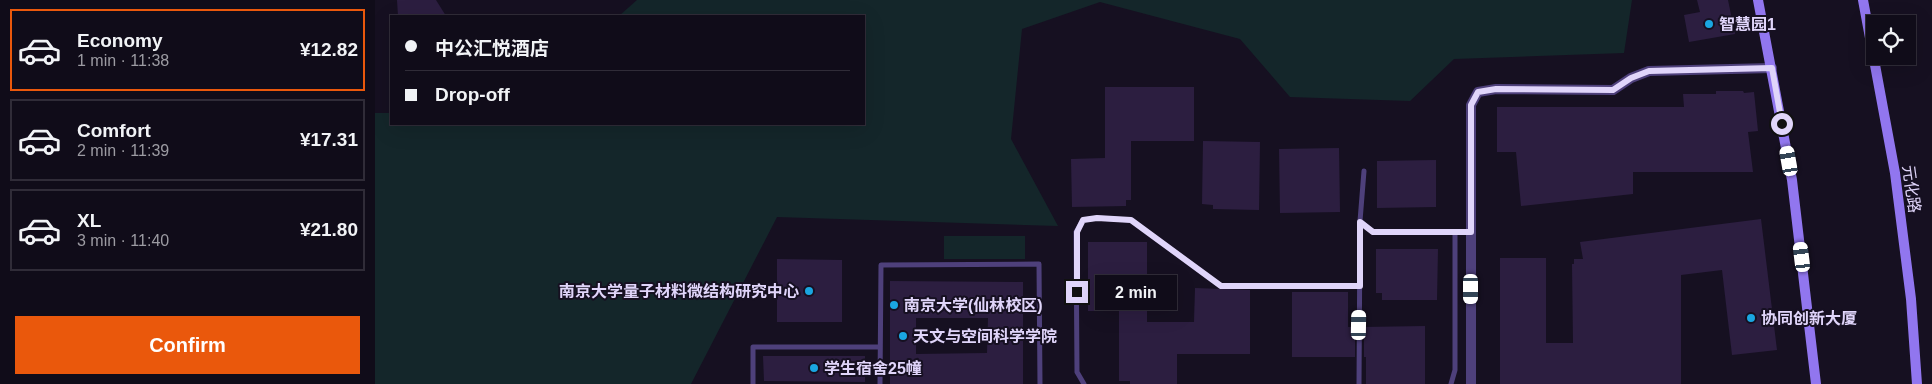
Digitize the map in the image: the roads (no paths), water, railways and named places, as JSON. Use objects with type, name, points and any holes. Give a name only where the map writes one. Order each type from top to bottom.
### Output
[{"type":"street","points":[[1758,0],[1792,180],[1816,384]]},
{"type":"street","name":"元化路","points":[[1863,0],[1895,174],[1911,299],[1917,384]]},
{"type":"street","points":[[1471,384],[1471,105],[1478,92],[1496,89],[1613,90],[1631,78],[1649,71],[1772,68]]},
{"type":"lane","points":[[1359,384],[1360,222],[1364,171]]},
{"type":"lane","points":[[1084,384],[1077,372],[1077,232],[1083,220],[1097,218],[1131,220],[1221,286],[1360,286]]},
{"type":"lane","points":[[1360,222],[1373,232],[1471,232]]},
{"type":"lane","points":[[1451,384],[1455,370],[1455,232]]},
{"type":"lane","points":[[880,384],[881,265],[1039,264],[1040,384]]},
{"type":"lane","points":[[753,384],[753,347],[880,347]]},
{"type":"place","name":"智慧园1","points":[[1709,24]]},
{"type":"place","name":"南京大学量子材料微结构研究中心","points":[[809,291]]},
{"type":"place","name":"南京大学(仙林校区)","points":[[894,305]]},
{"type":"place","name":"协同创新大厦","points":[[1751,318]]},
{"type":"place","name":"天文与空间科学学院","points":[[903,336]]},
{"type":"place","name":"学生宿舍25幢","points":[[814,368]]}]
